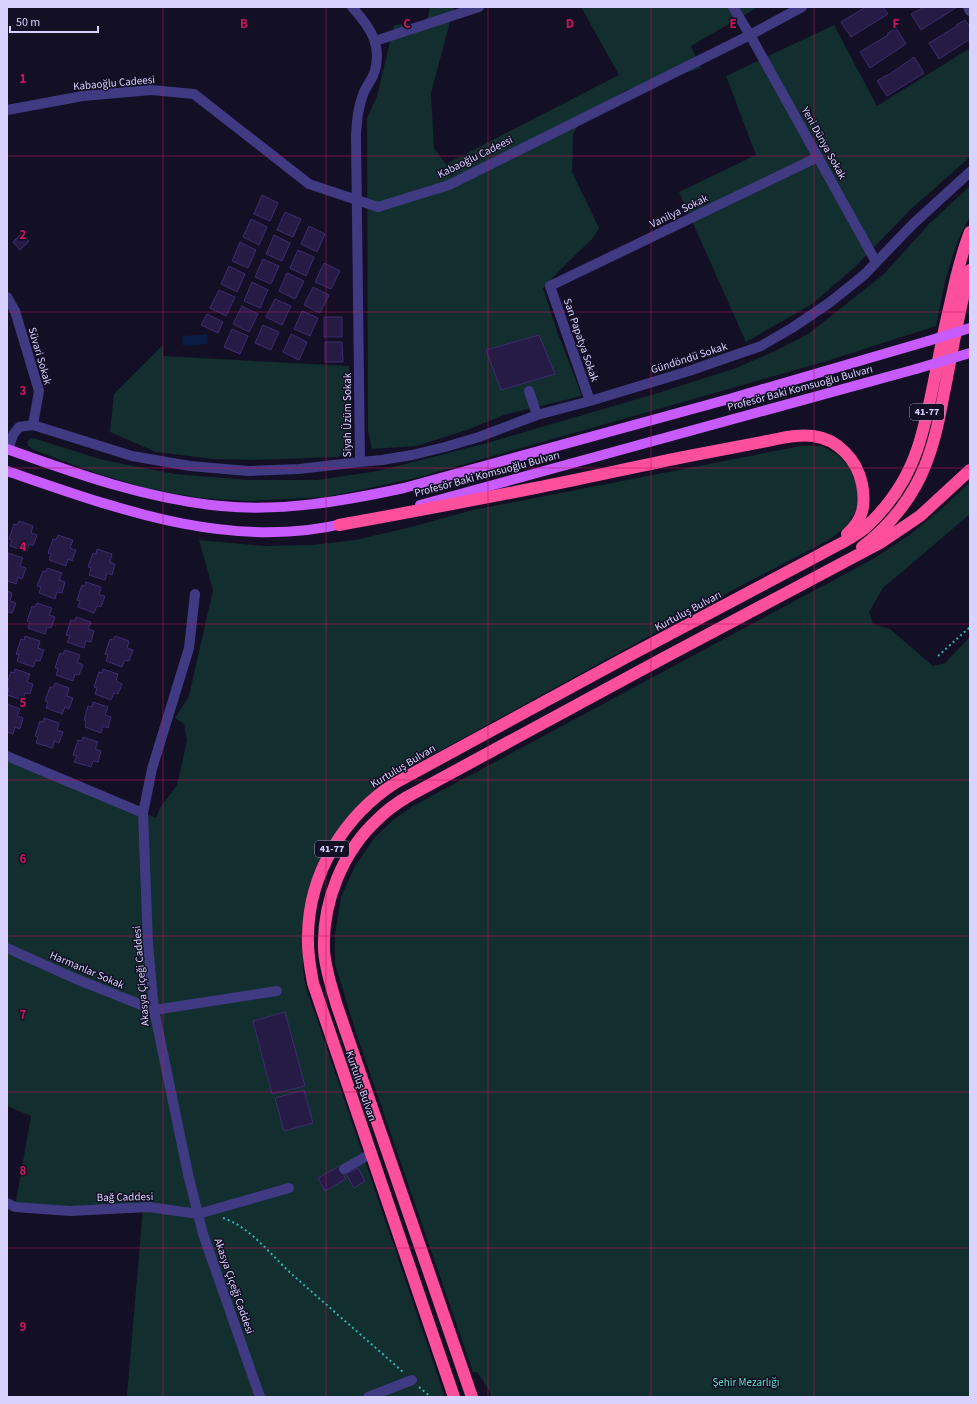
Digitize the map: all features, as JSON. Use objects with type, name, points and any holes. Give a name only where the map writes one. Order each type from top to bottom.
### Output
[{"type":"highway","name":"41-77","points":[[821,554],[842,543],[863,529],[887,504],[909,468],[917,451],[926,419],[949,305],[964,245],[970,232]]},
{"type":"highway","points":[[829,571],[872,539],[888,522],[910,495],[925,467],[935,437],[970,270]]},
{"type":"highway","points":[[339,525],[537,488],[787,437],[812,436],[823,438],[832,442],[847,454],[858,471],[864,500],[862,510],[855,527],[821,554]]},
{"type":"highway","name":"41-77","points":[[829,571],[880,543],[920,516],[970,470]]},
{"type":"highway","name":"Kurtuluş Bulvarı","points":[[454,1397],[313,983],[309,958],[308,935],[313,893],[330,852],[343,831],[369,802],[395,783],[622,659],[821,554]]},
{"type":"highway","name":"Kurtuluş Bulvarı","points":[[472,1397],[337,1006],[326,967],[324,951],[325,922],[331,895],[336,882],[352,851],[368,828],[392,807],[407,797],[658,661],[829,571]]},
{"type":"main road","name":"Profesör Baki Komsuoğlu Bulvarı","points":[[8,450],[102,482],[156,496],[221,506],[250,507],[310,505],[404,488],[729,399],[970,328]]},
{"type":"main road","name":"Profesör Baki Komsuoğlu Bulvarı","points":[[7,471],[111,506],[185,525],[250,532],[316,530],[429,503],[970,353]]},
{"type":"street","name":"Siyah Üzüm Sokak","points":[[32,425],[132,456],[190,466],[248,471],[299,469],[360,462],[356,135],[358,109],[378,58],[375,40],[366,23],[352,7]]},
{"type":"street","points":[[375,40],[479,7]]},
{"type":"street","name":"Yeni Dünya Sokak","points":[[733,7],[876,262]]},
{"type":"street","name":"Kabaoğlu Cadeesi","points":[[7,110],[83,96],[151,90],[194,94],[309,184],[378,207],[449,185],[750,35],[802,7]]},
{"type":"street","points":[[968,7],[970,11]]},
{"type":"street","name":"Vanilya Sokak","points":[[550,286],[818,157]]},
{"type":"street","name":"Gündöndü Sokak","points":[[360,462],[412,455],[445,447],[479,437],[537,415],[590,402],[724,360],[761,346],[792,328],[829,303],[864,275],[913,224],[970,172]]},
{"type":"street","name":"Sarı Papatya Sokak","points":[[550,286],[590,402]]},
{"type":"street","name":"Süvari Sokak","points":[[7,297],[14,311],[39,391],[32,425]]},
{"type":"street","points":[[529,391],[537,415]]},
{"type":"street","points":[[8,450],[13,436],[19,427],[32,425]]},
{"type":"street","name":"Akasya Çiçeği Caddesi","points":[[195,594],[189,648],[152,769],[143,813],[148,944],[154,1010],[188,1174],[203,1234],[260,1397]]},
{"type":"street","points":[[7,756],[143,813]]},
{"type":"street","name":"Harmanlar Sokak","points":[[7,948],[76,979],[154,1010]]},
{"type":"street","points":[[154,1010],[277,991]]},
{"type":"street","points":[[344,1168],[370,1154]]},
{"type":"street","name":"Bağ Caddesi","points":[[7,1203],[15,1207],[70,1211],[149,1207],[198,1214],[289,1188]]},
{"type":"street","points":[[368,1397],[412,1380]]},
{"type":"path","points":[[938,656],[970,627]]},
{"type":"path","points":[[218,1217],[235,1222],[249,1233],[294,1277],[431,1397]]},
{"type":"green space","points":[[430,7],[454,7],[431,93],[434,148],[446,164],[619,75],[581,7],[758,7],[691,46],[701,68],[627,90],[587,113],[573,134],[572,172],[599,228],[592,239],[543,288],[557,331],[582,396],[504,415],[467,430],[416,446],[372,449],[368,431],[367,118],[377,96],[394,25],[427,22]]},
{"type":"green space","points":[[834,25],[877,106],[970,48],[970,157],[911,209],[856,266],[812,304],[746,342],[679,192],[756,155],[726,76]]},
{"type":"green space","points":[[970,186],[970,216],[958,240],[946,277],[936,326],[827,361],[416,478],[326,497],[249,501],[200,498],[149,489],[93,472],[34,450],[28,446],[27,441],[33,438],[103,460],[175,474],[249,480],[317,480],[378,471],[487,443],[658,393],[736,368],[775,351],[808,334],[883,275],[929,224]]},
{"type":"green space","points":[[163,345],[163,356],[349,366],[352,424],[349,445],[345,452],[338,457],[255,460],[213,459],[156,452],[110,432],[114,394]]},
{"type":"green space","points":[[801,446],[822,446],[837,454],[850,468],[857,486],[858,506],[848,525],[829,540],[744,584],[391,778],[354,811],[340,828],[318,866],[306,908],[303,931],[303,969],[305,984],[445,1397],[132,1397],[127,1395],[143,1208],[15,1207],[31,1116],[7,1106],[7,756],[156,818],[160,808],[177,785],[187,741],[184,724],[175,718],[189,696],[213,590],[199,540],[264,546],[312,545],[355,540],[473,510]]},
{"type":"green space","name":"Şehir Mezarlığı","points":[[970,482],[970,514],[883,588],[869,612],[873,624],[890,629],[933,666],[945,663],[970,637],[970,1397],[491,1397],[489,1390],[477,1372],[473,1372],[357,1036],[335,964],[335,934],[341,897],[355,866],[375,837],[393,820],[413,806],[873,559],[911,534],[947,504]]},
{"type":"water","points":[[207,334],[208,344],[183,346],[182,336]]},
{"type":"building","points":[[866,7],[883,7],[888,14],[851,37],[841,22]]},
{"type":"building","points":[[925,7],[957,7],[921,30],[911,14]]},
{"type":"building","points":[[965,20],[970,27],[970,39],[939,59],[929,43]]},
{"type":"building","points":[[896,28],[906,44],[870,68],[860,52],[888,35],[887,34]]},
{"type":"building","points":[[914,57],[924,73],[887,96],[877,81],[887,76]]},
{"type":"building","points":[[262,195],[278,203],[270,221],[254,214]]},
{"type":"building","points":[[285,212],[301,219],[293,237],[277,230]]},
{"type":"building","points":[[251,219],[267,227],[259,245],[243,237]]},
{"type":"building","points":[[309,226],[325,234],[317,252],[301,244]]},
{"type":"building","points":[[21,234],[29,241],[20,250],[13,242]]},
{"type":"building","points":[[274,235],[290,243],[282,261],[266,254]]},
{"type":"building","points":[[240,242],[256,250],[248,268],[232,261]]},
{"type":"building","points":[[298,250],[314,257],[306,276],[290,268]]},
{"type":"building","points":[[263,259],[279,266],[271,284],[255,277]]},
{"type":"building","points":[[324,263],[340,271],[331,289],[315,282]]},
{"type":"building","points":[[229,266],[245,274],[237,292],[221,284]]},
{"type":"building","points":[[287,273],[304,281],[295,299],[279,291]]},
{"type":"building","points":[[252,282],[268,290],[260,308],[244,301]]},
{"type":"building","points":[[313,287],[329,295],[320,313],[304,305]]},
{"type":"building","points":[[219,290],[235,297],[226,316],[210,308]]},
{"type":"building","points":[[275,299],[291,306],[282,325],[266,317]]},
{"type":"building","points":[[242,306],[258,314],[249,332],[233,324]]},
{"type":"building","points":[[302,311],[318,318],[310,336],[294,329]]},
{"type":"building","points":[[207,314],[223,322],[218,333],[201,325]]},
{"type":"building","points":[[324,317],[342,317],[342,337],[324,337]]},
{"type":"building","points":[[263,325],[279,332],[271,350],[255,343]]},
{"type":"building","points":[[232,329],[248,336],[240,354],[224,347]]},
{"type":"building","points":[[291,334],[307,342],[299,360],[283,352]]},
{"type":"building","points":[[539,335],[555,374],[501,390],[486,350]]},
{"type":"building","points":[[325,342],[342,342],[343,362],[325,362]]},
{"type":"building","points":[[19,521],[33,526],[31,533],[37,535],[33,546],[29,544],[27,551],[10,546],[12,540],[9,539],[14,524],[17,525]]},
{"type":"building","points":[[58,535],[73,540],[70,548],[76,550],[72,561],[68,559],[66,566],[49,560],[51,554],[48,553],[53,539],[56,540]]},
{"type":"building","points":[[97,549],[112,554],[110,562],[115,564],[112,575],[107,573],[105,580],[89,575],[91,568],[88,567],[93,553],[96,554]]},
{"type":"building","points":[[8,553],[23,558],[20,566],[26,568],[22,579],[18,577],[16,584],[7,581]]},
{"type":"building","points":[[47,568],[62,573],[59,580],[65,582],[62,593],[57,592],[55,599],[39,593],[41,587],[37,586],[43,571],[46,572]]},
{"type":"building","points":[[86,582],[101,587],[99,595],[105,596],[101,607],[97,606],[94,613],[78,607],[80,601],[77,600],[82,585],[85,586]]},
{"type":"building","points":[[7,591],[12,593],[10,601],[16,603],[12,613],[8,612],[7,614]]},
{"type":"building","points":[[37,603],[52,608],[49,615],[55,617],[51,628],[47,627],[45,634],[28,628],[30,622],[27,621],[32,606],[35,607]]},
{"type":"building","points":[[76,617],[91,622],[88,629],[94,631],[91,642],[86,641],[84,648],[67,642],[70,636],[66,635],[71,620],[75,621]]},
{"type":"building","points":[[25,636],[40,641],[38,648],[44,650],[40,661],[36,660],[33,667],[17,661],[19,655],[16,654],[21,639],[24,640]]},
{"type":"building","points":[[115,636],[129,641],[127,648],[133,650],[129,661],[125,660],[122,667],[106,661],[108,655],[105,654],[110,639],[113,640]]},
{"type":"building","points":[[65,650],[80,655],[77,662],[83,665],[79,675],[75,674],[73,681],[56,675],[58,669],[55,668],[60,653],[63,654]]},
{"type":"building","points":[[15,669],[30,674],[27,682],[33,684],[30,694],[25,693],[23,700],[7,695],[9,688],[7,688],[7,683],[11,672],[14,673]]},
{"type":"building","points":[[103,669],[118,674],[116,681],[122,684],[118,694],[114,693],[111,700],[95,694],[97,688],[94,687],[99,672],[102,673]]},
{"type":"building","points":[[55,683],[69,688],[67,696],[73,698],[69,709],[65,707],[62,714],[46,708],[48,702],[45,701],[50,687],[53,688]]},
{"type":"building","points":[[93,702],[108,707],[105,715],[111,717],[108,728],[103,726],[101,733],[85,727],[86,721],[84,720],[88,706],[92,707]]},
{"type":"building","points":[[7,704],[20,709],[17,716],[23,718],[20,729],[15,727],[13,734],[7,732]]},
{"type":"building","points":[[44,718],[59,723],[57,730],[63,732],[59,743],[55,741],[52,748],[36,743],[38,737],[35,736],[40,721],[43,722]]},
{"type":"building","points":[[83,737],[98,742],[95,749],[101,751],[98,762],[93,761],[91,767],[74,762],[77,756],[73,755],[78,740],[82,741]]},
{"type":"building","points":[[285,1012],[305,1086],[272,1094],[253,1021]]},
{"type":"building","points":[[304,1090],[313,1123],[284,1131],[275,1098]]},
{"type":"building","points":[[339,1166],[346,1179],[325,1191],[318,1178]]},
{"type":"building","points":[[358,1168],[365,1181],[354,1188],[346,1174]]}]
